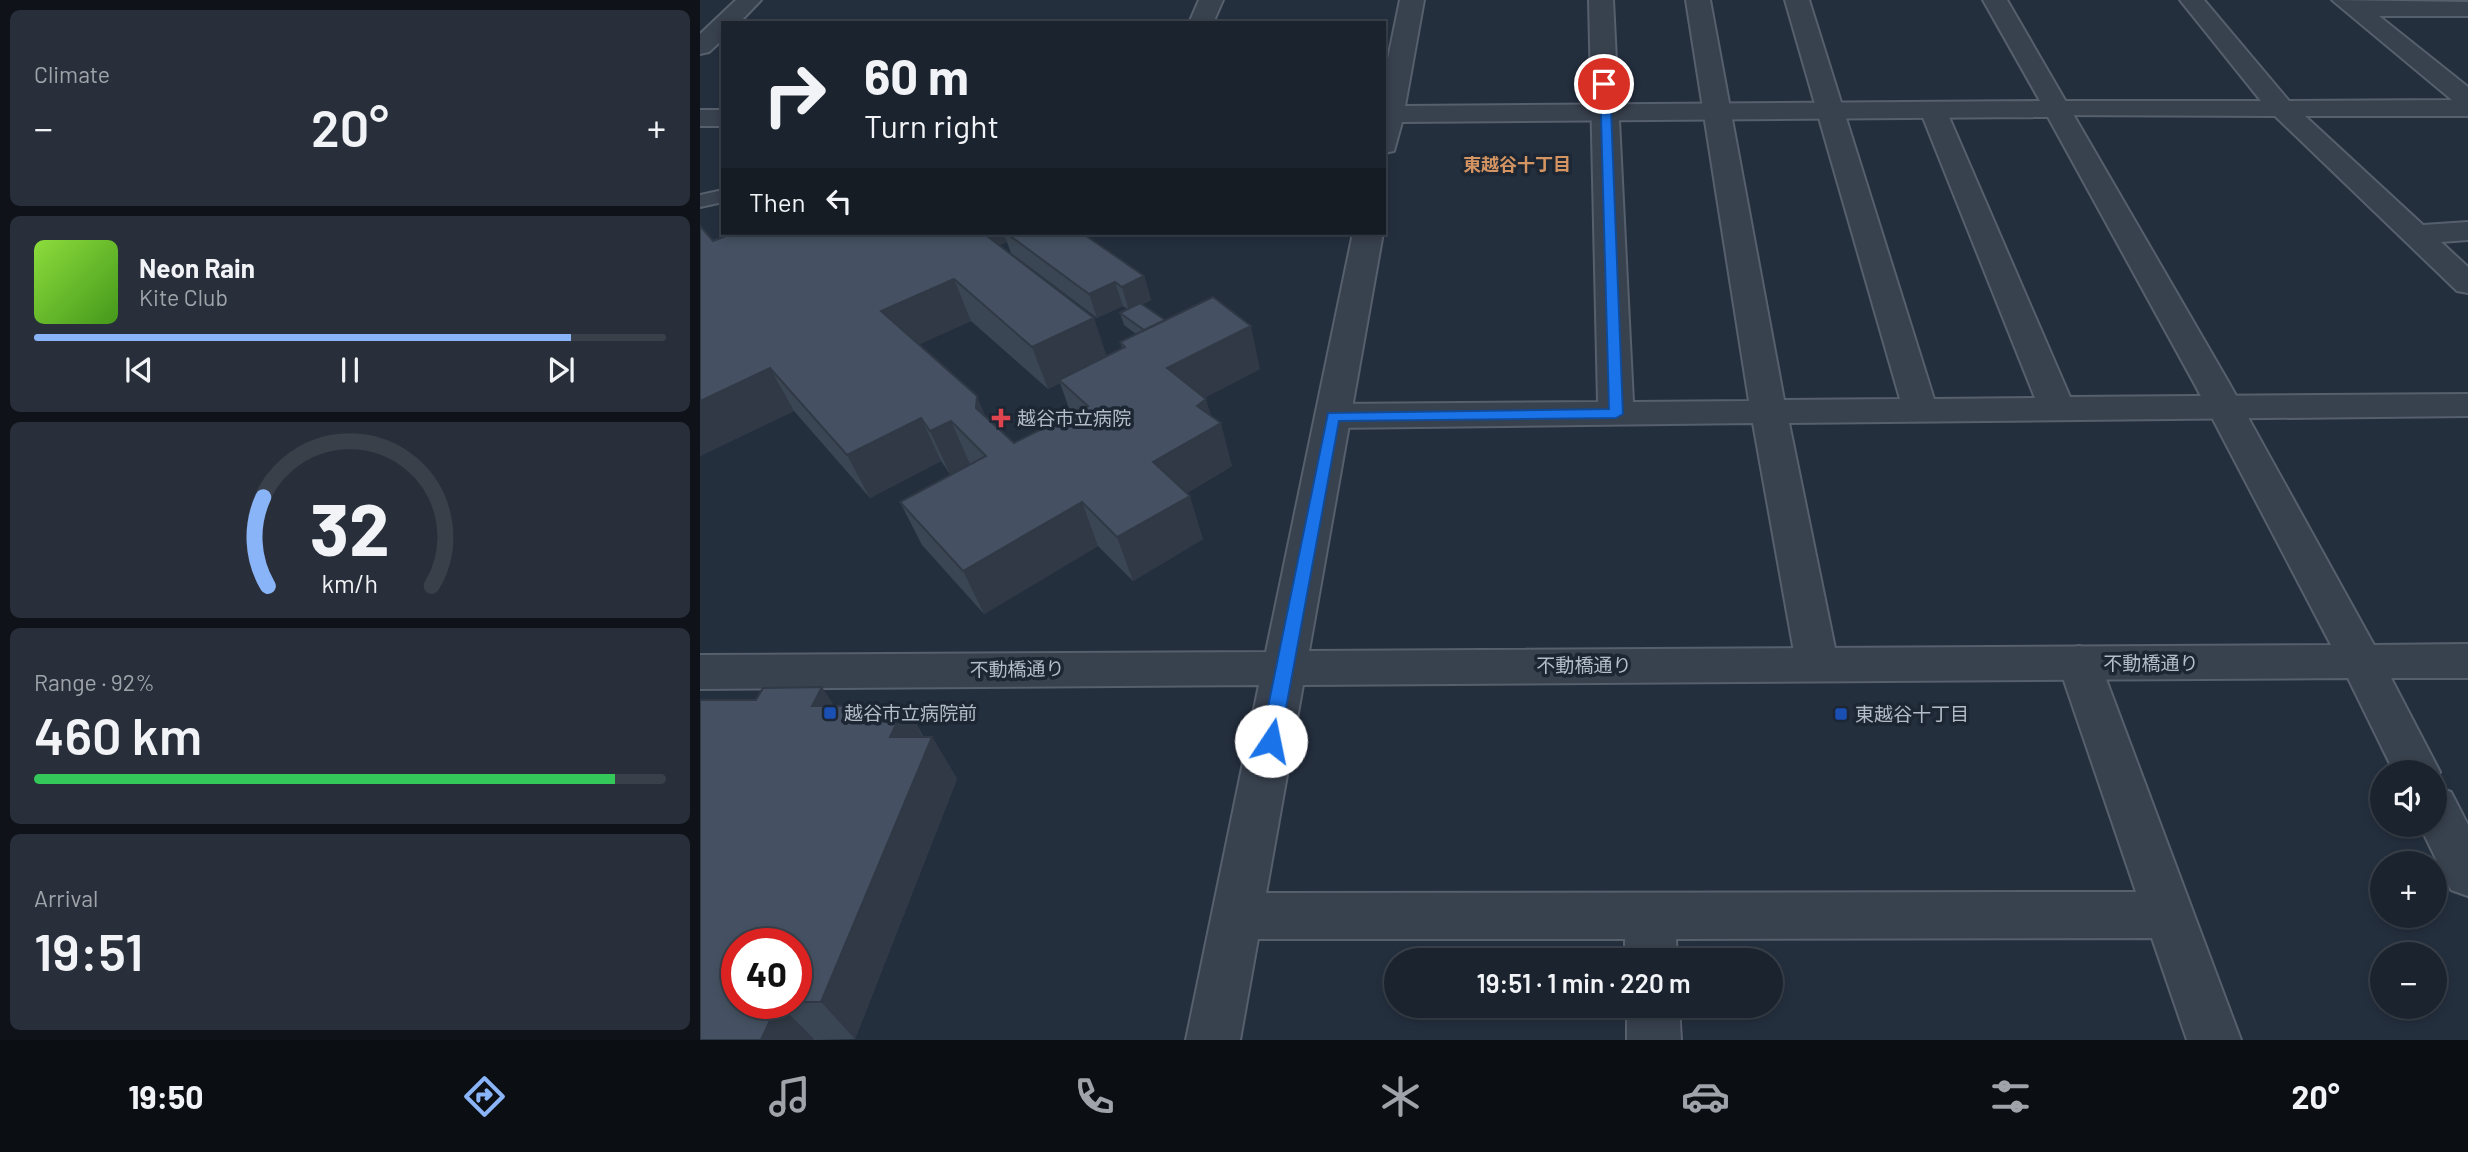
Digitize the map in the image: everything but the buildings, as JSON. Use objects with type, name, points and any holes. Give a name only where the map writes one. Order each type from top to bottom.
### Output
[{"type":"street","points":[[727,21],[749,0]]},
{"type":"street","points":[[1202,21],[1210,0]]},
{"type":"street","points":[[1412,0],[1387,114],[2468,108]]},
{"type":"street","points":[[1601,0],[1616,414]]},
{"type":"street","points":[[1698,0],[1769,413],[1817,663]]},
{"type":"street","points":[[1797,0],[1921,412]]},
{"type":"street","points":[[1995,0],[2225,409],[2363,662],[2411,760]]},
{"type":"street","points":[[2192,0],[2282,108],[2468,284]]},
{"type":"street","points":[[2350,5],[2468,9]]},
{"type":"street","points":[[2350,5],[2468,100]]},
{"type":"street","points":[[700,47],[721,27]]},
{"type":"street","points":[[1933,110],[2058,411]]},
{"type":"street","points":[[700,118],[721,118]]},
{"type":"street","points":[[2416,235],[2468,231]]},
{"type":"street","points":[[1213,1040],[1368,235]]},
{"type":"street","points":[[1333,416],[2468,405]]},
{"type":"street","name":"不動橋通り","points":[[700,671],[2468,660]]},
{"type":"street","points":[[2079,663],[2214,1040]]},
{"type":"street","points":[[2447,832],[2468,874]]},
{"type":"street","points":[[1238,916],[1651,938],[2169,915]]},
{"type":"street","points":[[1653,1018],[1654,1040]]},
{"type":"lane","points":[[700,201],[721,196]]},
{"type":"place","name":"越谷市立病院","points":[[1001,418]]},
{"type":"place","name":"越谷市立病院前","points":[[830,713]]},
{"type":"place","name":"東越谷十丁目","points":[[1841,714]]},
{"type":"district","name":"東越谷十丁目","points":[[1517,165]]},
{"type":"route","points":[[1271,741],[1333,416],[1616,414],[1604,84]]}]
